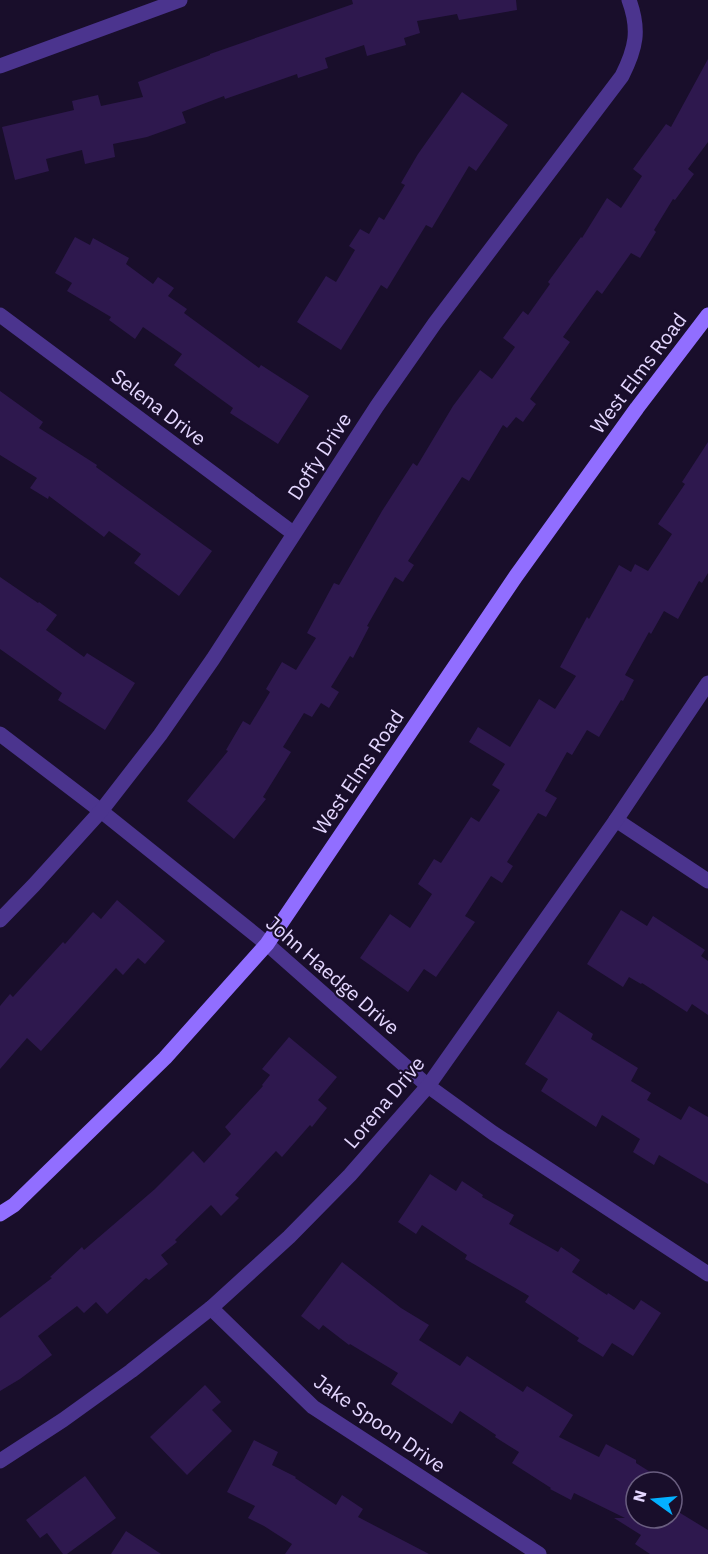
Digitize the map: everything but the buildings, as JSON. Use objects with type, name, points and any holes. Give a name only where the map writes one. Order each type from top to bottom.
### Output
[{"type":"main road","name":"West Elms Road","points":[[0,1214],[14,1205],[165,1058],[267,944],[516,576],[637,408],[708,315]]},
{"type":"street","points":[[0,66],[180,0]]},
{"type":"street","name":"Doffy Drive","points":[[0,920],[101,811],[160,735],[206,669],[376,406],[435,323],[622,76],[632,57],[636,32],[629,0]]},
{"type":"street","name":"Selena Drive","points":[[0,315],[293,533]]},
{"type":"street","name":"Lorena Drive","points":[[0,1461],[63,1420],[121,1378],[211,1308],[304,1222],[350,1175],[428,1086],[616,820],[708,683]]},
{"type":"street","name":"John Haedge Drive","points":[[0,734],[101,811],[267,944],[428,1086],[493,1133],[708,1274]]},
{"type":"street","points":[[616,820],[708,881]]},
{"type":"street","name":"Jake Spoon Drive","points":[[211,1308],[313,1407],[539,1554]]}]
